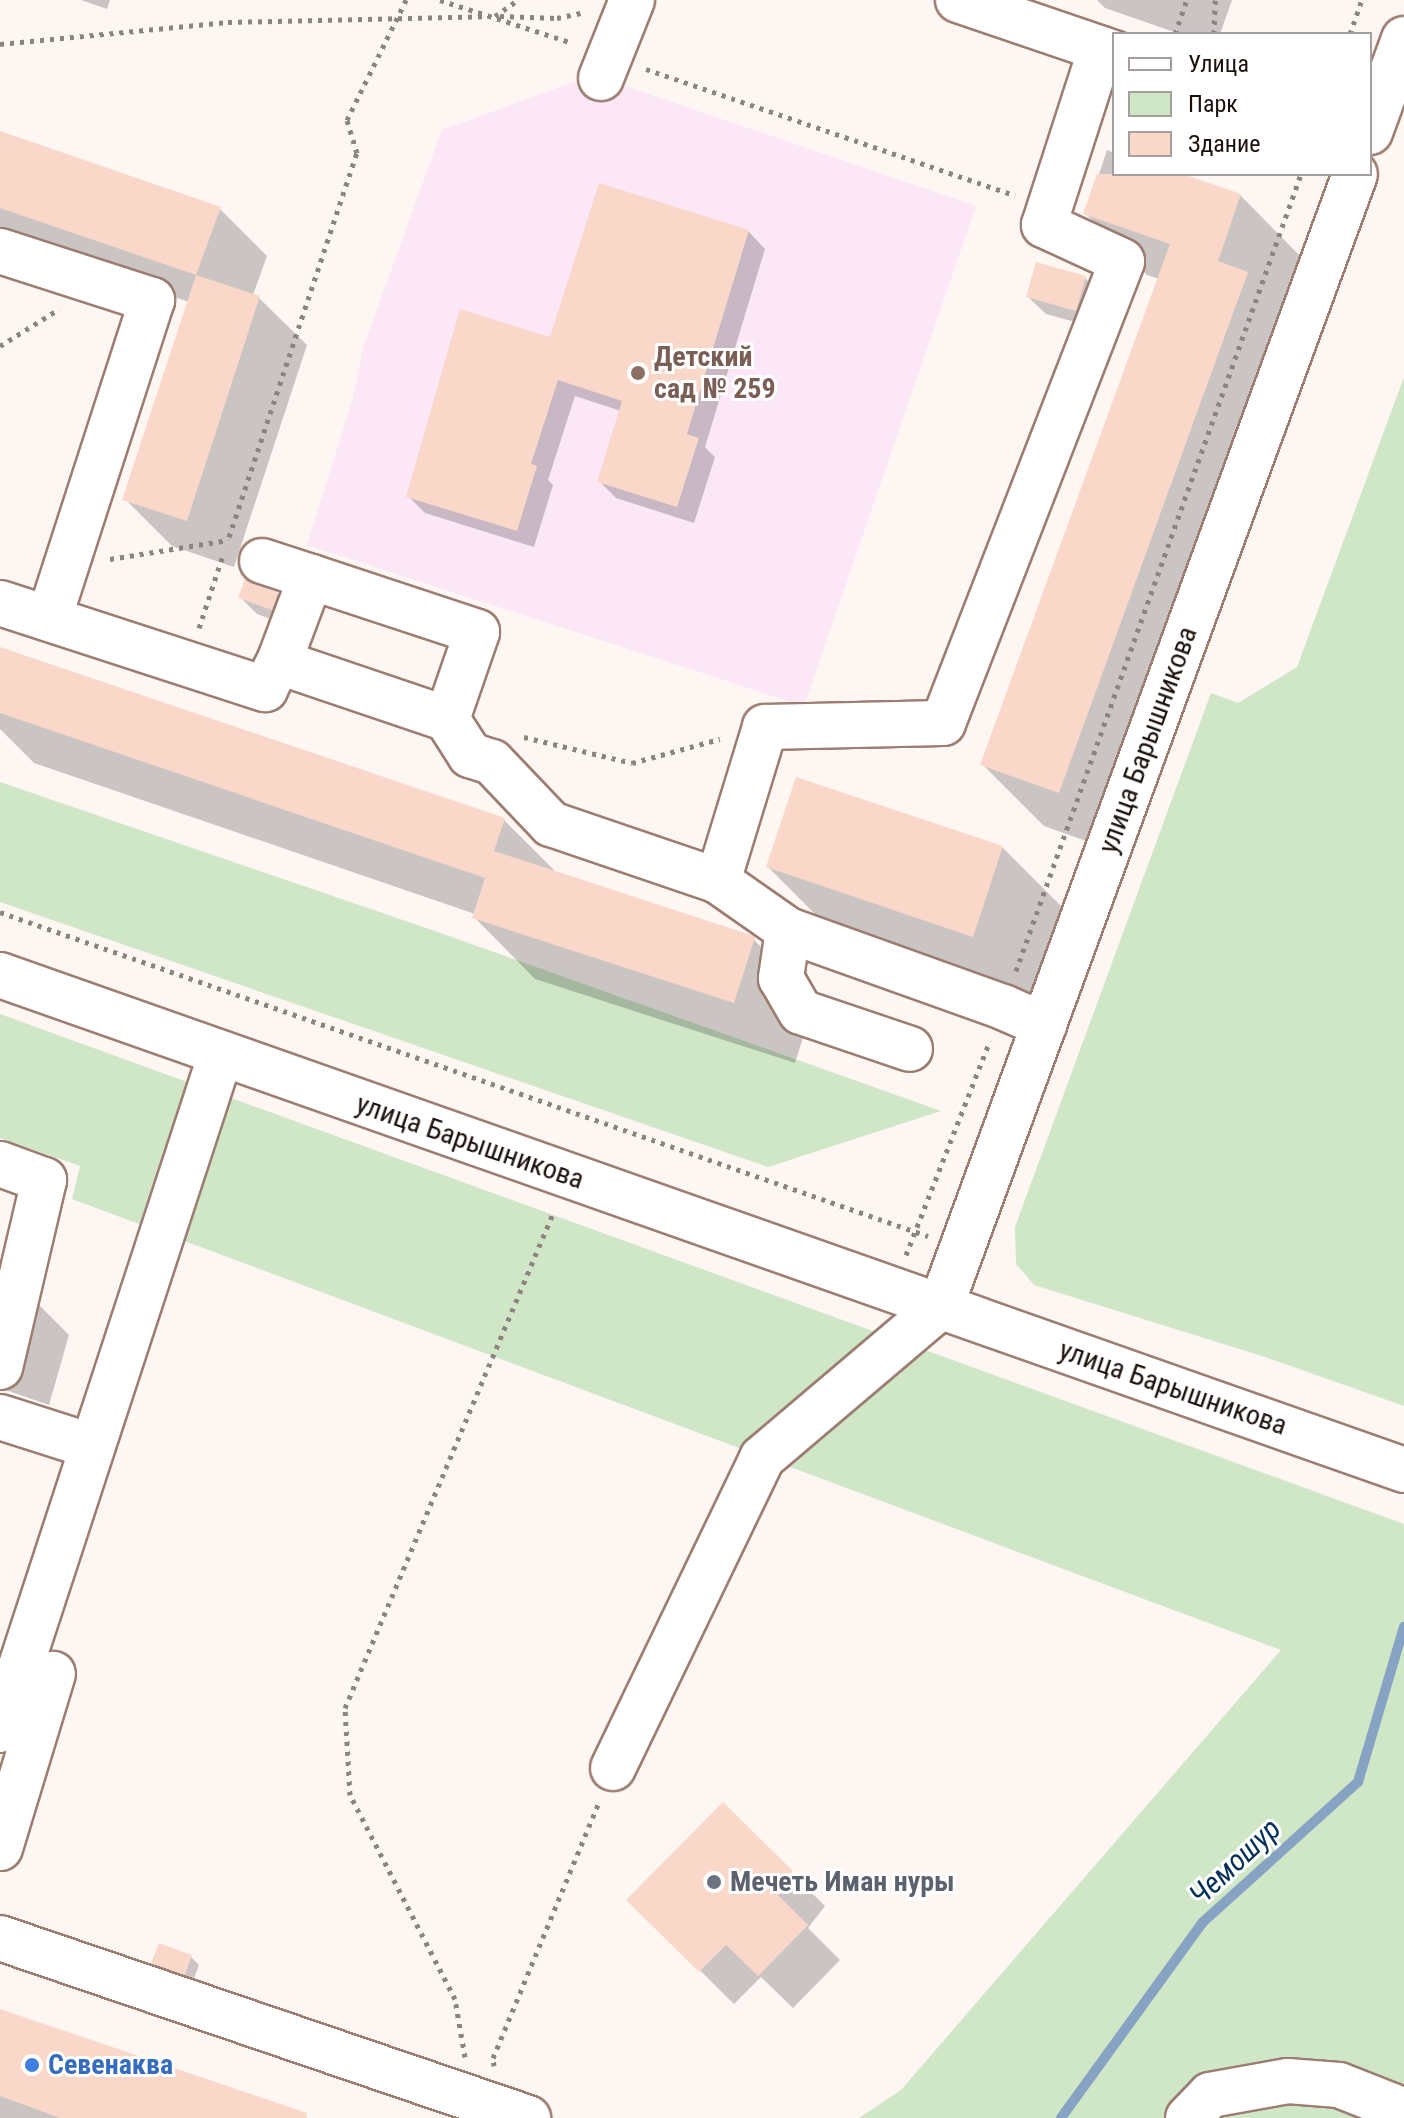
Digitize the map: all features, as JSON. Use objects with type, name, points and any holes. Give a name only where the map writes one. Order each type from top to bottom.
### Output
[{"type":"street","points":[[718,881],[765,727],[943,723],[1122,261],[1044,225],[1108,51],[958,0]]},
{"type":"street","points":[[605,67],[631,1]]},
{"type":"street","points":[[1372,127],[1404,39]]},
{"type":"street","name":"улица Барышникова","points":[[941,1306],[1354,176]]},
{"type":"street","points":[[0,251],[152,300],[49,619]]},
{"type":"street","points":[[245,550],[311,577],[477,632],[447,719]]},
{"type":"street","points":[[0,603],[265,689],[279,662],[311,577]]},
{"type":"street","points":[[279,662],[447,719],[470,755],[492,762],[551,824],[718,881],[788,930],[1003,1007],[1044,1025]]},
{"type":"street","points":[[788,930],[781,978],[801,1012],[910,1049]]},
{"type":"street","name":"улица Барышникова","points":[[0,975],[1404,1470]]},
{"type":"street","points":[[0,1730],[221,1054]]},
{"type":"street","points":[[0,1164],[44,1180],[16,1232],[0,1367]]},
{"type":"street","points":[[613,1768],[762,1458],[941,1306]]},
{"type":"street","points":[[0,1417],[91,1446]]},
{"type":"street","points":[[0,1848],[25,1661]]},
{"type":"street","points":[[0,1938],[500,2110]]},
{"type":"street","points":[[1188,2118],[1210,2095],[1288,2081],[1339,2085],[1397,2108],[1404,2115]]},
{"type":"path","points":[[187,664],[245,550],[357,153],[347,120],[406,0]]},
{"type":"path","points":[[440,0],[494,16],[605,67],[1050,207]]},
{"type":"path","points":[[494,16],[518,0]]},
{"type":"path","points":[[1176,32],[1187,0]]},
{"type":"path","points":[[1214,32],[1215,0]]},
{"type":"path","points":[[1351,32],[1362,0]]},
{"type":"path","points":[[0,44],[228,22],[494,16],[557,18],[631,1]]},
{"type":"path","points":[[892,1289],[1003,1007],[1300,176]]},
{"type":"path","points":[[0,346],[101,284]]},
{"type":"path","points":[[66,566],[245,550]]},
{"type":"path","points":[[516,735],[632,763],[765,727]]},
{"type":"path","points":[[0,912],[963,1248]]},
{"type":"path","points":[[500,2110],[455,1999],[350,1795],[345,1708],[569,1176]]},
{"type":"path","points":[[500,2110],[493,2058],[613,1768]]},
{"type":"shaded area","name":"Детский сад № 259","points":[[593,75],[976,206],[804,706],[307,545],[353,398],[363,348],[442,130]]},
{"type":"green space","points":[[1404,377],[1404,1406],[1265,1357],[1034,1285],[1016,1264],[1015,1227],[1211,693],[1238,703],[1297,667]]},
{"type":"green space","points":[[0,782],[432,930],[941,1111],[768,1167],[0,902]]},
{"type":"green space","points":[[0,1014],[1404,1524],[1404,2118],[859,2118],[901,2090],[1281,1650],[72,1199],[80,1166],[0,1138]]},
{"type":"building","points":[[0,131],[221,207],[196,275],[0,208]]},
{"type":"building","points":[[1097,174],[1189,176],[1241,194],[1218,261],[1248,272],[1059,793],[980,765],[1170,244],[1083,214]]},
{"type":"building","points":[[599,183],[749,230],[687,434],[699,438],[677,507],[597,482],[622,401],[558,380],[531,464],[537,466],[517,531],[406,497],[460,309],[550,337]]},
{"type":"building","points":[[1036,262],[1086,276],[1076,311],[1026,297]]},
{"type":"building","points":[[196,275],[260,296],[187,521],[122,500]]},
{"type":"building","points":[[245,579],[278,593],[272,610],[238,598]]},
{"type":"building","points":[[0,647],[505,818],[494,851],[751,935],[755,937],[734,1003],[472,918],[485,878],[0,713]]},
{"type":"building","points":[[796,777],[1003,846],[973,937],[766,867]]},
{"type":"building","name":"Мечеть Иман нуры","points":[[723,1802],[793,1871],[776,1893],[808,1925],[758,1976],[726,1945],[699,1972],[626,1900]]},
{"type":"building","points":[[159,1943],[192,1955],[185,1975],[151,1963]]},
{"type":"building","points":[[0,2009],[307,2113],[306,2118],[60,2118],[0,2096]]},
{"type":"waterway","name":"Чемошур","points":[[1061,2118],[1203,1922],[1358,1782],[1404,1627]]},
{"type":"place","name":"Детский сад № 259","points":[[638,373]]},
{"type":"place","name":"Мечеть Иман нуры","points":[[714,1882]]},
{"type":"place","name":"Севенаква","points":[[32,2065]]}]
